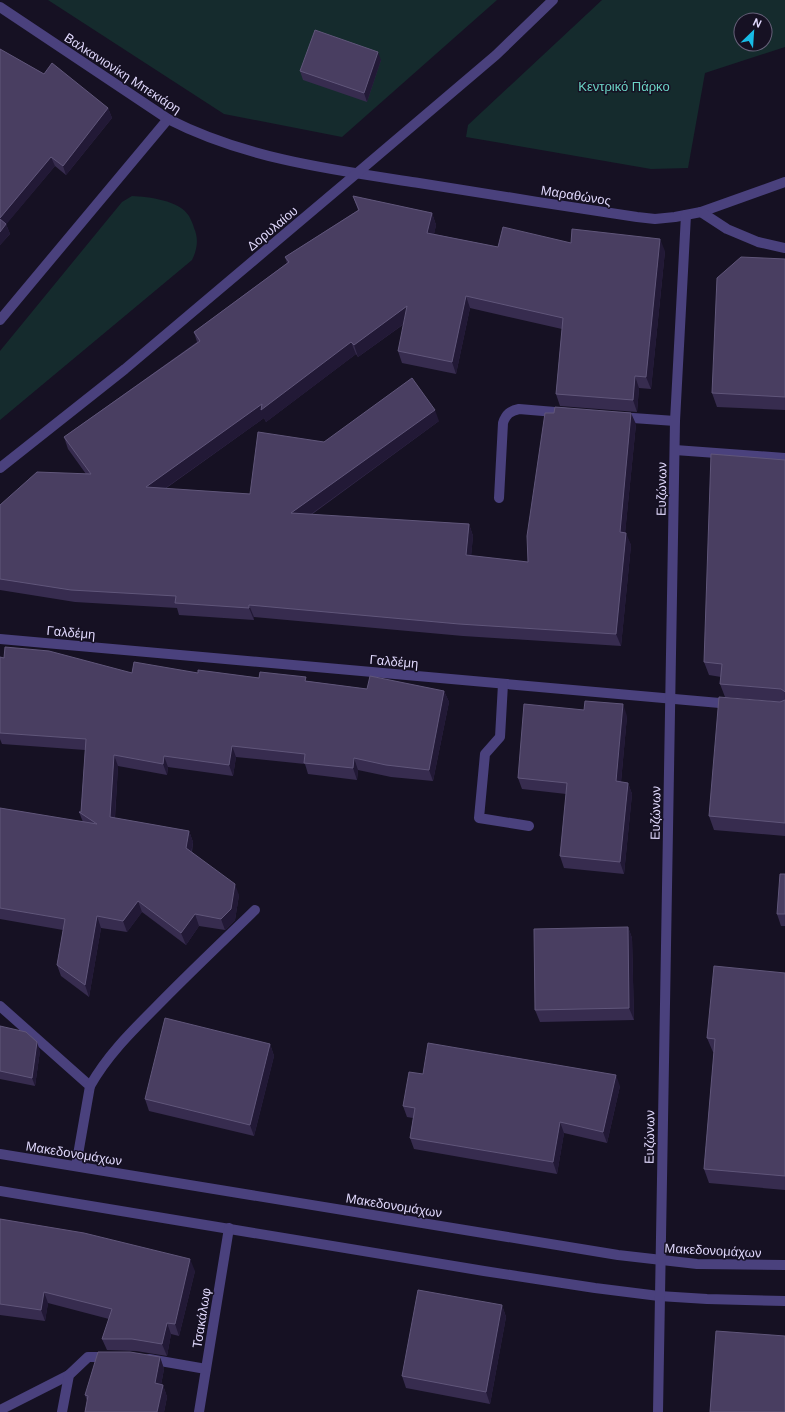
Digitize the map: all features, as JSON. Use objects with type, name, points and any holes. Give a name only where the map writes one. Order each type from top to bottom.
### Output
[{"type":"street","name":"Δορυλαίου","points":[[0,468],[125,369],[356,174],[496,55],[554,0]]},
{"type":"street","name":"Βαλκανιονίκη Μπεκιάρη","points":[[0,7],[168,119],[182,126],[230,146],[286,161],[356,174]]},
{"type":"street","points":[[0,320],[168,119]]},
{"type":"street","name":"Μαραθώνος","points":[[356,174],[655,219],[701,212],[785,182]]},
{"type":"street","points":[[701,212],[726,229],[758,242],[785,248]]},
{"type":"street","name":"Ευζώνων","points":[[658,1412],[675,421],[686,215]]},
{"type":"street","points":[[499,498],[503,422],[506,415],[512,410],[519,409],[574,413]]},
{"type":"street","points":[[613,416],[675,421]]},
{"type":"street","points":[[675,450],[785,458]]},
{"type":"street","name":"Γαλδέμη","points":[[0,638],[739,705]]},
{"type":"street","points":[[503,684],[500,737],[485,754],[479,818],[529,826]]},
{"type":"street","points":[[76,1166],[90,1086],[105,1062],[122,1041],[174,988],[255,910]]},
{"type":"street","points":[[0,1006],[90,1086]]},
{"type":"street","name":"Μακεδονομάχων","points":[[0,1154],[599,1252],[697,1264],[785,1265]]},
{"type":"street","points":[[0,1190],[595,1288],[660,1296],[726,1300],[785,1301]]},
{"type":"street","name":"Τσακάλωφ","points":[[199,1412],[229,1228]]},
{"type":"street","points":[[0,1410],[69,1375],[88,1357],[120,1357]]},
{"type":"street","points":[[136,1357],[206,1370]]},
{"type":"street","points":[[62,1412],[69,1375]]},
{"type":"green space","points":[[48,0],[497,0],[342,137],[224,114]]},
{"type":"green space","name":"Κεντρικό Πάρκο","points":[[602,0],[785,0],[785,47],[773,51],[773,12],[733,12],[733,52],[770,52],[705,73],[688,168],[651,169],[466,137],[468,125]]},
{"type":"green space","points":[[132,196],[163,200],[178,206],[189,216],[196,232],[197,240],[192,260],[0,420],[0,351],[122,202]]},
{"type":"building","points":[[315,30],[378,52],[364,93],[300,71]]},
{"type":"building","points":[[0,49],[44,74],[52,63],[108,108],[63,166],[51,157],[0,218]]},
{"type":"building","points":[[353,196],[432,213],[427,233],[498,247],[503,227],[571,243],[572,229],[660,239],[646,377],[635,376],[633,400],[556,394],[563,318],[466,296],[452,362],[398,351],[407,306],[354,345],[351,342],[261,410],[262,404],[146,487],[250,494],[258,432],[324,442],[412,378],[435,410],[291,513],[469,524],[466,555],[528,562],[527,536],[545,413],[554,413],[555,407],[631,413],[620,532],[626,533],[616,634],[459,624],[249,605],[249,608],[175,603],[176,596],[71,590],[0,579],[0,505],[37,472],[91,474],[64,437],[200,341],[194,332],[289,262],[285,257],[359,210]]},
{"type":"building","points":[[0,219],[6,224],[0,232]]},
{"type":"building","points":[[741,257],[785,259],[785,397],[712,393],[717,278]]},
{"type":"building","points":[[711,454],[785,460],[785,692],[781,689],[720,684],[722,664],[704,662]]},
{"type":"building","points":[[5,647],[49,651],[132,673],[134,662],[198,673],[198,670],[259,678],[260,672],[306,677],[305,681],[367,689],[370,676],[444,691],[429,770],[386,765],[354,758],[353,768],[304,763],[305,754],[232,746],[229,765],[164,756],[163,764],[114,755],[110,817],[189,831],[186,848],[235,884],[231,909],[221,919],[195,914],[181,933],[138,901],[123,921],[97,916],[85,985],[57,965],[65,919],[0,908],[0,808],[97,824],[79,812],[81,812],[86,739],[0,733],[0,657],[4,658]]},
{"type":"building","points":[[719,697],[780,702],[785,700],[785,823],[709,816]]},
{"type":"building","points":[[585,701],[623,704],[616,781],[628,783],[620,862],[560,856],[567,783],[518,778],[524,704],[584,710]]},
{"type":"building","points":[[780,874],[785,874],[785,914],[777,914]]},
{"type":"building","points":[[628,927],[629,1008],[535,1010],[534,929]]},
{"type":"building","points":[[714,966],[785,973],[785,1176],[704,1169],[715,1039],[707,1038]]},
{"type":"building","points":[[165,1018],[270,1044],[250,1125],[145,1099]]},
{"type":"building","points":[[0,1026],[26,1032],[37,1042],[32,1078],[0,1071]]},
{"type":"building","points":[[428,1043],[616,1075],[603,1132],[560,1122],[553,1162],[410,1138],[415,1108],[403,1106],[409,1072],[423,1074]]},
{"type":"building","points":[[0,1219],[84,1233],[190,1259],[175,1324],[167,1323],[162,1344],[132,1339],[102,1339],[112,1309],[44,1292],[41,1310],[0,1304]]},
{"type":"building","points":[[418,1290],[502,1305],[486,1392],[402,1376]]},
{"type":"building","points":[[716,1331],[785,1336],[785,1412],[710,1412]]},
{"type":"building","points":[[98,1352],[130,1352],[160,1357],[155,1383],[163,1385],[157,1412],[85,1412],[88,1396],[85,1395]]}]
